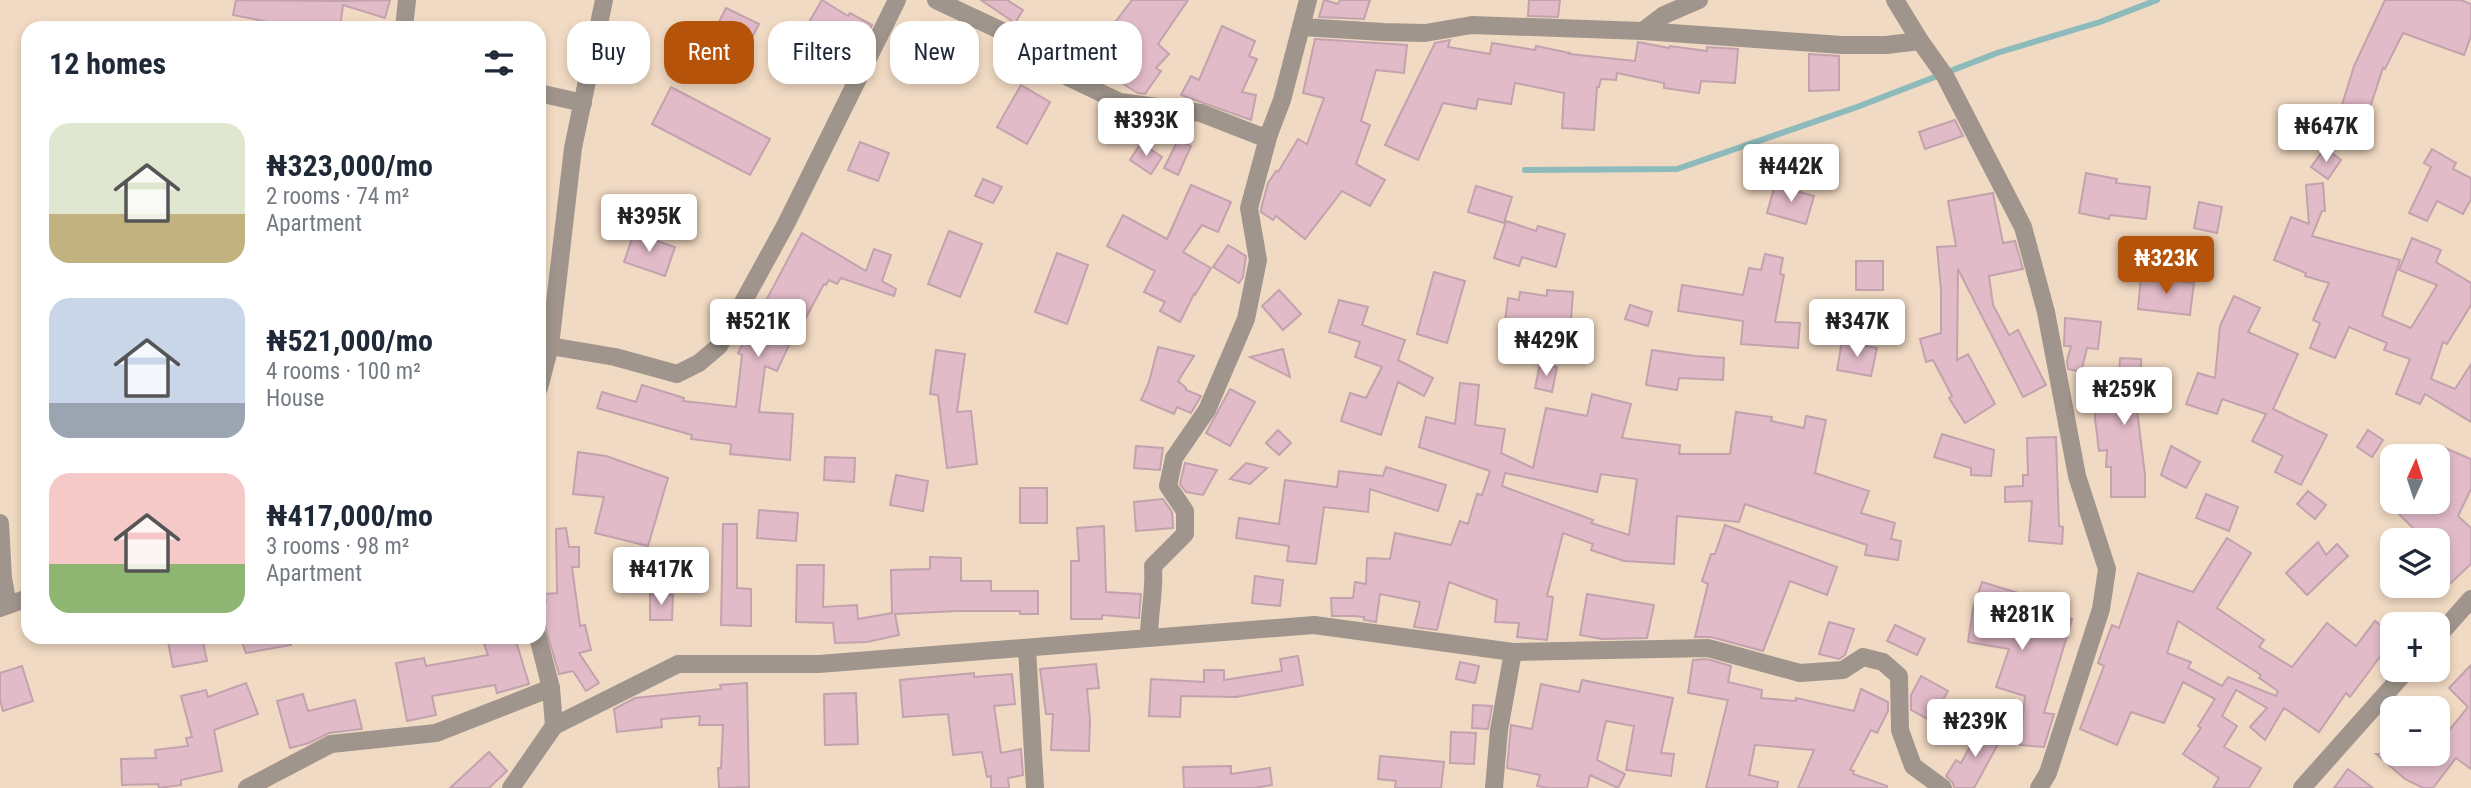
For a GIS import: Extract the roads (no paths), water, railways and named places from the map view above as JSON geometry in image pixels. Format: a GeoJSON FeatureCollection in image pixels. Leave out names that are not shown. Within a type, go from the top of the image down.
{"type":"FeatureCollection","features":[{"type":"Feature","properties":{"kind":"street"},"geometry":{"type":"LineString","coordinates":[[405,21],[407,0]]}},
{"type":"Feature","properties":{"kind":"street"},"geometry":{"type":"LineString","coordinates":[[546,361],[573,148],[604,0]]}},
{"type":"Feature","properties":{"kind":"street"},"geometry":{"type":"LineString","coordinates":[[550,346],[615,357],[677,374],[699,363],[719,346],[786,224],[897,0]]}},
{"type":"Feature","properties":{"kind":"street"},"geometry":{"type":"LineString","coordinates":[[936,0],[1003,32],[1053,70],[1120,102],[1201,113],[1260,136],[1269,134]]}},
{"type":"Feature","properties":{"kind":"street"},"geometry":{"type":"LineString","coordinates":[[1149,637],[1154,587],[1153,566],[1185,534],[1185,511],[1168,486],[1174,458],[1207,410],[1247,319],[1258,260],[1249,208],[1269,134],[1282,100],[1308,0]]}},
{"type":"Feature","properties":{"kind":"street"},"geometry":{"type":"LineString","coordinates":[[1643,31],[1664,16],[1699,0]]}},
{"type":"Feature","properties":{"kind":"street"},"geometry":{"type":"LineString","coordinates":[[1895,0],[1945,76],[2023,227],[2046,312],[2077,476],[2107,569],[2101,609],[2048,773],[2039,788]]}},
{"type":"Feature","properties":{"kind":"street"},"geometry":{"type":"LineString","coordinates":[[1302,27],[1425,33],[1472,25],[1643,31],[1842,45],[1886,45],[1920,41]]}},
{"type":"Feature","properties":{"kind":"street"},"geometry":{"type":"LineString","coordinates":[[546,95],[583,103]]}},
{"type":"Feature","properties":{"kind":"street"},"geometry":{"type":"LineString","coordinates":[[0,523],[4,606],[21,600]]}},
{"type":"Feature","properties":{"kind":"street"},"geometry":{"type":"LineString","coordinates":[[2450,623],[2471,599]]}},
{"type":"Feature","properties":{"kind":"street"},"geometry":{"type":"LineString","coordinates":[[511,788],[554,726],[678,664],[819,664],[1314,625],[1513,652],[1709,648],[1800,673],[1843,670],[1863,657],[1884,662],[1899,676],[1900,730],[1913,766],[1943,788]]}},
{"type":"Feature","properties":{"kind":"street"},"geometry":{"type":"LineString","coordinates":[[540,644],[551,688],[554,726]]}},
{"type":"Feature","properties":{"kind":"street"},"geometry":{"type":"LineString","coordinates":[[1027,649],[1035,788]]}},
{"type":"Feature","properties":{"kind":"street"},"geometry":{"type":"LineString","coordinates":[[1494,788],[1499,730],[1513,652]]}},
{"type":"Feature","properties":{"kind":"street"},"geometry":{"type":"LineString","coordinates":[[2302,788],[2396,682]]}},
{"type":"Feature","properties":{"kind":"street"},"geometry":{"type":"LineString","coordinates":[[247,788],[331,744],[436,733],[551,688]]}},
{"type":"Feature","properties":{"kind":"waterway"},"geometry":{"type":"LineString","coordinates":[[1525,170],[1677,169],[1857,107],[1997,53],[2100,22],[2157,0]]}}]}
